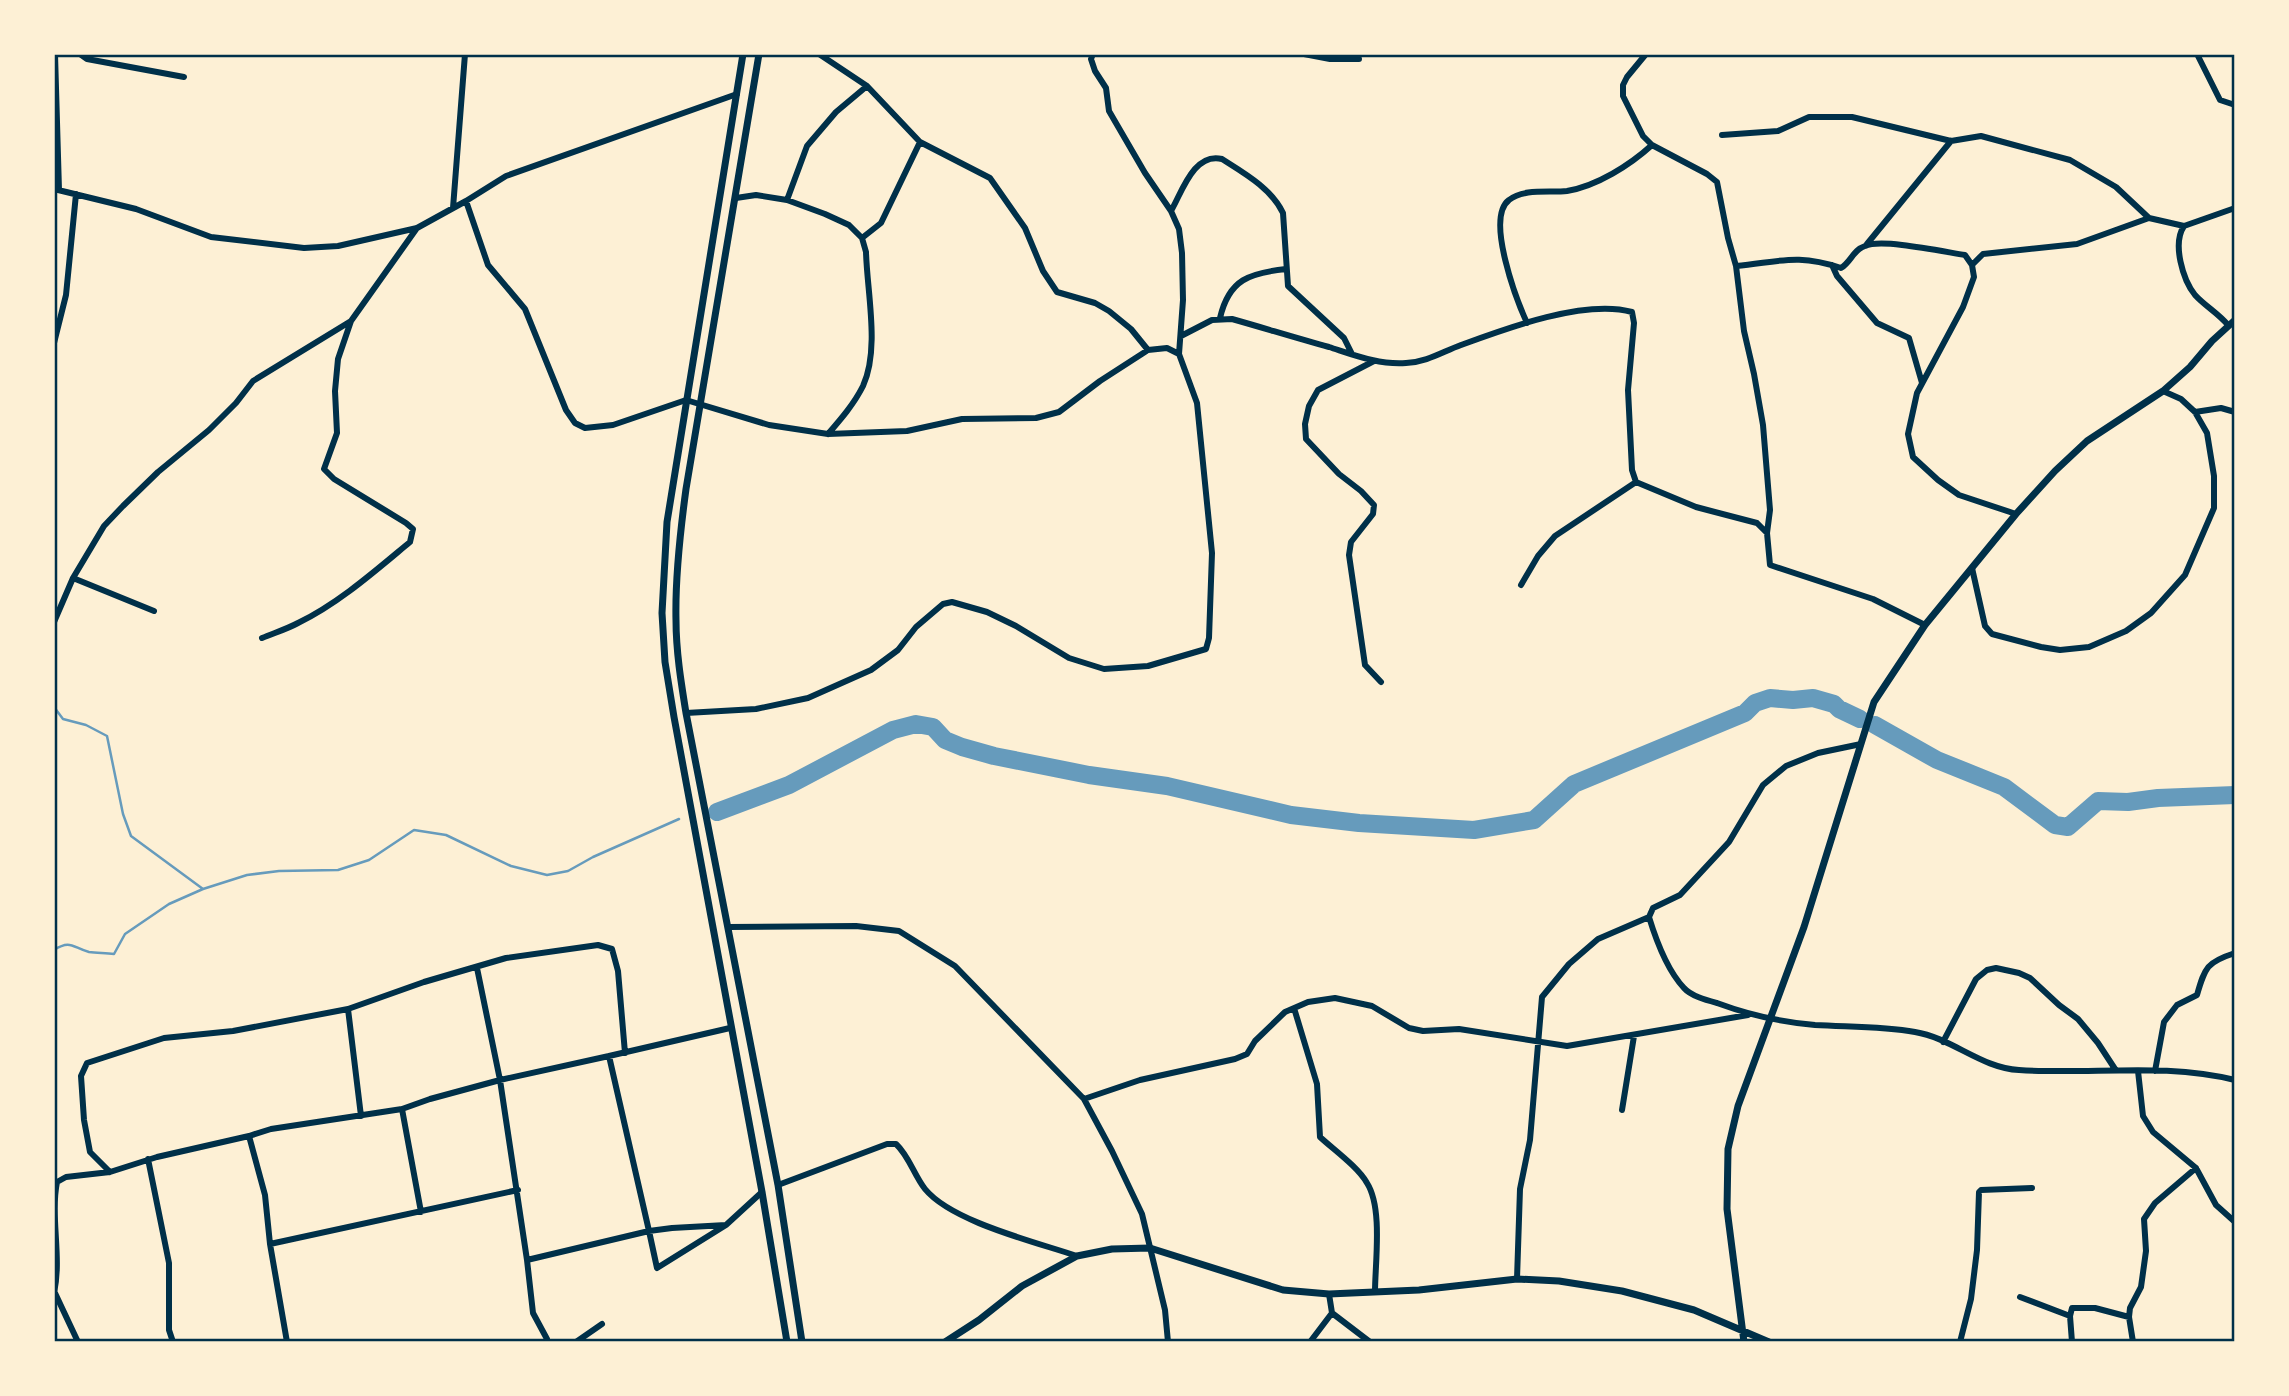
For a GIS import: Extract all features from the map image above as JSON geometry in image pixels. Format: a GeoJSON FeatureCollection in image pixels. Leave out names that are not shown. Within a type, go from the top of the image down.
{"type":"FeatureCollection","features":[{"type":"Feature","properties":{"kind":"street"},"geometry":{"type":"LineString","coordinates":[[55,54],[57,190],[136,209],[211,237],[303,248],[338,247],[417,228],[506,176],[737,94]]}},
{"type":"Feature","properties":{"kind":"street"},"geometry":{"type":"LineString","coordinates":[[80,54],[87,59],[184,77]]}},
{"type":"Feature","properties":{"kind":"street"},"geometry":{"type":"LineString","coordinates":[[453,208],[465,54]]}},
{"type":"Feature","properties":{"kind":"street"},"geometry":{"type":"LineString","coordinates":[[743,54],[667,522],[662,613],[665,662],[787,1342]]}},
{"type":"Feature","properties":{"kind":"street"},"geometry":{"type":"LineString","coordinates":[[759,54],[678,549],[676,622],[686,713],[778,1185],[802,1342]]}},
{"type":"Feature","properties":{"kind":"street"},"geometry":{"type":"LineString","coordinates":[[819,54],[867,86],[920,142],[990,178],[1025,228],[1043,271],[1057,292],[1095,303],[1109,311],[1131,329],[1148,350]]}},
{"type":"Feature","properties":{"kind":"street"},"geometry":{"type":"LineString","coordinates":[[686,713],[756,709],[807,698],[871,670],[898,650],[916,627],[943,604],[952,602],[986,612],[1016,626],[1069,658],[1104,669],[1148,666],[1206,649],[1209,638],[1211,542],[1196,403],[1178,354],[1181,336],[1182,253],[1179,229],[1171,211],[1109,111],[1106,88],[1095,71],[1091,59],[1093,54]]}},
{"type":"Feature","properties":{"kind":"street"},"geometry":{"type":"LineString","coordinates":[[1304,54],[1331,59],[1359,59]]}},
{"type":"Feature","properties":{"kind":"street"},"geometry":{"type":"LineString","coordinates":[[1646,54],[1623,85],[1623,96],[1643,136],[1652,145],[1717,182],[1736,266],[1744,331],[1763,425],[1770,510],[1767,533],[1770,565],[1873,599],[1925,625]]}},
{"type":"Feature","properties":{"kind":"street"},"geometry":{"type":"LineString","coordinates":[[2197,54],[2220,100],[2235,105]]}},
{"type":"Feature","properties":{"kind":"street"},"geometry":{"type":"LineString","coordinates":[[787,200],[807,146],[836,112],[867,86]]}},
{"type":"Feature","properties":{"kind":"street"},"geometry":{"type":"LineString","coordinates":[[1721,135],[1778,131],[1809,117],[1852,117],[1951,141],[1981,136],[2070,160],[2116,187],[2149,218],[2184,226],[2235,208]]}},
{"type":"Feature","properties":{"kind":"street"},"geometry":{"type":"LineString","coordinates":[[1736,266],[1797,258],[1840,268],[1847,264],[1856,250],[1867,244],[1951,141]]}},
{"type":"Feature","properties":{"kind":"street"},"geometry":{"type":"LineString","coordinates":[[862,238],[881,223],[920,142]]}},
{"type":"Feature","properties":{"kind":"street"},"geometry":{"type":"LineString","coordinates":[[1527,323],[1506,270],[1501,237],[1505,206],[1509,200],[1520,195],[1576,189],[1638,158],[1652,145]]}},
{"type":"Feature","properties":{"kind":"street"},"geometry":{"type":"LineString","coordinates":[[1171,211],[1195,168],[1205,159],[1222,159],[1263,187],[1279,205],[1284,220],[1288,286],[1344,338],[1352,354]]}},
{"type":"Feature","properties":{"kind":"street"},"geometry":{"type":"LineString","coordinates":[[54,343],[66,295],[76,194]]}},
{"type":"Feature","properties":{"kind":"street"},"geometry":{"type":"LineString","coordinates":[[736,198],[756,195],[787,200],[849,225],[862,238],[866,252],[872,358],[863,385],[849,409],[828,434]]}},
{"type":"Feature","properties":{"kind":"street"},"geometry":{"type":"LineString","coordinates":[[466,201],[488,265],[525,309],[566,410],[575,423],[585,428],[613,425],[686,400],[769,425],[828,434],[907,431],[962,419],[1036,418],[1059,412],[1148,350],[1167,348],[1178,354]]}},
{"type":"Feature","properties":{"kind":"street"},"geometry":{"type":"LineString","coordinates":[[1972,265],[1983,254],[2077,244],[2149,218]]}},
{"type":"Feature","properties":{"kind":"street"},"geometry":{"type":"LineString","coordinates":[[1744,1337],[1727,1209],[1728,1149],[1738,1106],[1804,927],[1874,702],[1925,625],[2016,514],[2087,441],[2163,391],[2232,323],[2194,293],[2184,271],[2179,238],[2184,226]]}},
{"type":"Feature","properties":{"kind":"street"},"geometry":{"type":"LineString","coordinates":[[262,638],[298,624],[327,606],[410,542],[413,535],[413,529],[406,523],[334,479],[324,469],[337,432],[335,391],[338,359],[351,321],[417,228]]}},
{"type":"Feature","properties":{"kind":"street"},"geometry":{"type":"LineString","coordinates":[[1867,244],[1895,245],[1965,255],[1972,265],[1974,277],[1963,307],[1917,393],[1908,434],[1913,457],[1959,495],[2016,514]]}},
{"type":"Feature","properties":{"kind":"street"},"geometry":{"type":"LineString","coordinates":[[1832,265],[1837,276],[1877,323],[1909,338],[1922,383]]}},
{"type":"Feature","properties":{"kind":"street"},"geometry":{"type":"LineString","coordinates":[[1220,318],[1230,294],[1242,280],[1260,272],[1286,269]]}},
{"type":"Feature","properties":{"kind":"street"},"geometry":{"type":"LineString","coordinates":[[1181,336],[1220,318],[1259,326],[1374,361],[1405,363],[1425,361],[1460,345],[1527,323],[1589,309],[1621,309],[1632,312],[1634,323],[1628,390],[1632,471],[1636,482],[1696,507],[1757,523],[1767,533]]}},
{"type":"Feature","properties":{"kind":"street"},"geometry":{"type":"LineString","coordinates":[[54,622],[73,578],[104,526],[122,506],[209,429],[236,403],[253,381],[351,321]]}},
{"type":"Feature","properties":{"kind":"street"},"geometry":{"type":"LineString","coordinates":[[1374,361],[1318,390],[1309,406],[1305,424],[1306,439],[1339,474],[1374,505],[1373,514],[1351,542],[1349,555],[1365,665],[1381,682]]}},
{"type":"Feature","properties":{"kind":"street"},"geometry":{"type":"LineString","coordinates":[[1972,568],[1985,626],[1992,634],[2060,650],[2089,647],[2126,631],[2151,613],[2185,575],[2214,508],[2214,476],[2207,433],[2195,412],[2181,399],[2163,391]]}},
{"type":"Feature","properties":{"kind":"street"},"geometry":{"type":"LineString","coordinates":[[2195,412],[2221,408],[2235,412]]}},
{"type":"Feature","properties":{"kind":"street"},"geometry":{"type":"LineString","coordinates":[[1521,585],[1538,556],[1555,536],[1636,482]]}},
{"type":"Feature","properties":{"kind":"street"},"geometry":{"type":"LineString","coordinates":[[73,578],[154,611]]}},
{"type":"Feature","properties":{"kind":"street"},"geometry":{"type":"LineString","coordinates":[[1861,744],[1818,753],[1786,766],[1763,785],[1730,842],[1680,895],[1653,908],[1649,917],[1654,933],[1685,989],[1699,997],[1769,1019],[1813,1025],[1917,1032],[1982,1061],[2017,1070],[2115,1069],[2211,1074],[2235,1080]]}},
{"type":"Feature","properties":{"kind":"street"},"geometry":{"type":"LineString","coordinates":[[1517,1279],[1520,1189],[1530,1140],[1542,997],[1569,964],[1598,939],[1649,917]]}},
{"type":"Feature","properties":{"kind":"street"},"geometry":{"type":"LineString","coordinates":[[728,927],[856,926],[899,931],[955,967],[1084,1099],[1142,1214],[1165,1310],[1168,1342]]}},
{"type":"Feature","properties":{"kind":"street"},"geometry":{"type":"LineString","coordinates":[[110,1172],[90,1152],[80,1076],[87,1063],[164,1038],[233,1031],[348,1009],[424,982],[506,958],[583,946],[607,946],[615,952],[625,1053]]}},
{"type":"Feature","properties":{"kind":"street"},"geometry":{"type":"LineString","coordinates":[[2155,1071],[2164,1022],[2177,1005],[2197,995],[2205,968],[2218,959],[2235,953]]}},
{"type":"Feature","properties":{"kind":"street"},"geometry":{"type":"LineString","coordinates":[[477,968],[500,1080],[518,1190],[533,1313],[547,1340],[538,1342]]}},
{"type":"Feature","properties":{"kind":"street"},"geometry":{"type":"LineString","coordinates":[[1943,1042],[1976,979],[1987,970],[1996,968],[2019,972],[2030,978],[2078,1019],[2115,1069]]}},
{"type":"Feature","properties":{"kind":"street"},"geometry":{"type":"LineString","coordinates":[[1084,1099],[1140,1080],[1235,1059],[1247,1054],[1255,1041],[1285,1012],[1308,1002],[1335,998],[1372,1006],[1409,1028],[1423,1031],[1459,1030],[1567,1046],[1750,1015]]}},
{"type":"Feature","properties":{"kind":"street"},"geometry":{"type":"LineString","coordinates":[[1294,1008],[1317,1084],[1320,1137],[1367,1181],[1372,1194],[1376,1218],[1375,1292]]}},
{"type":"Feature","properties":{"kind":"street"},"geometry":{"type":"LineString","coordinates":[[348,1009],[360,1116]]}},
{"type":"Feature","properties":{"kind":"street"},"geometry":{"type":"LineString","coordinates":[[78,1342],[55,1293],[54,1205],[57,1182],[66,1177],[110,1172],[271,1129],[402,1109],[500,1080],[730,1028]]}},
{"type":"Feature","properties":{"kind":"street"},"geometry":{"type":"LineString","coordinates":[[1622,1110],[1634,1035]]}},
{"type":"Feature","properties":{"kind":"street"},"geometry":{"type":"LineString","coordinates":[[608,1056],[657,1268],[726,1225],[762,1192]]}},
{"type":"Feature","properties":{"kind":"street"},"geometry":{"type":"LineString","coordinates":[[2138,1071],[2144,1116],[2153,1132],[2196,1168],[2216,1205],[2235,1222]]}},
{"type":"Feature","properties":{"kind":"street"},"geometry":{"type":"LineString","coordinates":[[402,1109],[421,1212]]}},
{"type":"Feature","properties":{"kind":"street"},"geometry":{"type":"LineString","coordinates":[[249,1136],[265,1195],[270,1244],[287,1342]]}},
{"type":"Feature","properties":{"kind":"street"},"geometry":{"type":"LineString","coordinates":[[778,1185],[887,1144],[896,1144],[926,1190],[949,1208],[989,1226],[1077,1256]]}},
{"type":"Feature","properties":{"kind":"street"},"geometry":{"type":"LineString","coordinates":[[148,1160],[169,1263],[169,1330],[173,1342]]}},
{"type":"Feature","properties":{"kind":"street"},"geometry":{"type":"LineString","coordinates":[[2133,1342],[2129,1317],[2130,1308],[2141,1287],[2146,1251],[2144,1219],[2155,1203],[2196,1168]]}},
{"type":"Feature","properties":{"kind":"street"},"geometry":{"type":"LineString","coordinates":[[1960,1342],[1977,1250],[1979,1192],[2032,1188]]}},
{"type":"Feature","properties":{"kind":"street"},"geometry":{"type":"LineString","coordinates":[[270,1244],[518,1190]]}},
{"type":"Feature","properties":{"kind":"street"},"geometry":{"type":"LineString","coordinates":[[527,1259],[649,1231],[726,1225]]}},
{"type":"Feature","properties":{"kind":"street"},"geometry":{"type":"LineString","coordinates":[[945,1342],[979,1320],[1022,1286],[1077,1256],[1112,1249],[1150,1248],[1283,1290],[1329,1294],[1419,1290],[1517,1279],[1559,1281],[1622,1291],[1695,1311],[1744,1337],[1769,1342]]}},
{"type":"Feature","properties":{"kind":"street"},"geometry":{"type":"LineString","coordinates":[[1329,1294],[1332,1313],[1370,1342]]}},
{"type":"Feature","properties":{"kind":"street"},"geometry":{"type":"LineString","coordinates":[[2020,1297],[2070,1316]]}},
{"type":"Feature","properties":{"kind":"street"},"geometry":{"type":"LineString","coordinates":[[2072,1342],[2070,1316],[2073,1308],[2095,1308],[2129,1317]]}},
{"type":"Feature","properties":{"kind":"street"},"geometry":{"type":"LineString","coordinates":[[1310,1342],[1332,1313]]}},
{"type":"Feature","properties":{"kind":"street"},"geometry":{"type":"LineString","coordinates":[[576,1342],[603,1324]]}},
{"type":"Feature","properties":{"kind":"waterway"},"geometry":{"type":"LineString","coordinates":[[717,812],[789,785],[893,730],[916,724],[933,727],[945,740],[962,747],[994,756],[1089,775],[1167,786],[1291,815],[1359,823],[1474,830],[1534,820],[1574,784],[1745,713],[1755,703],[1770,698],[1813,698],[1834,704],[1860,719]]}},
{"type":"Feature","properties":{"kind":"waterway"},"geometry":{"type":"LineString","coordinates":[[54,707],[63,719],[86,725],[107,736],[123,814],[131,836],[203,889]]}},
{"type":"Feature","properties":{"kind":"waterway"},"geometry":{"type":"LineString","coordinates":[[1875,725],[1937,760],[2004,787],[2055,825],[2068,827],[2098,801],[2128,802],[2235,795]]}},
{"type":"Feature","properties":{"kind":"waterway"},"geometry":{"type":"LineString","coordinates":[[54,950],[64,945],[72,945],[89,952],[114,954],[125,934],[169,904],[203,889],[247,875],[279,871],[338,870],[369,860],[414,830],[446,835],[511,866],[547,875],[568,871],[679,819]]}}]}
